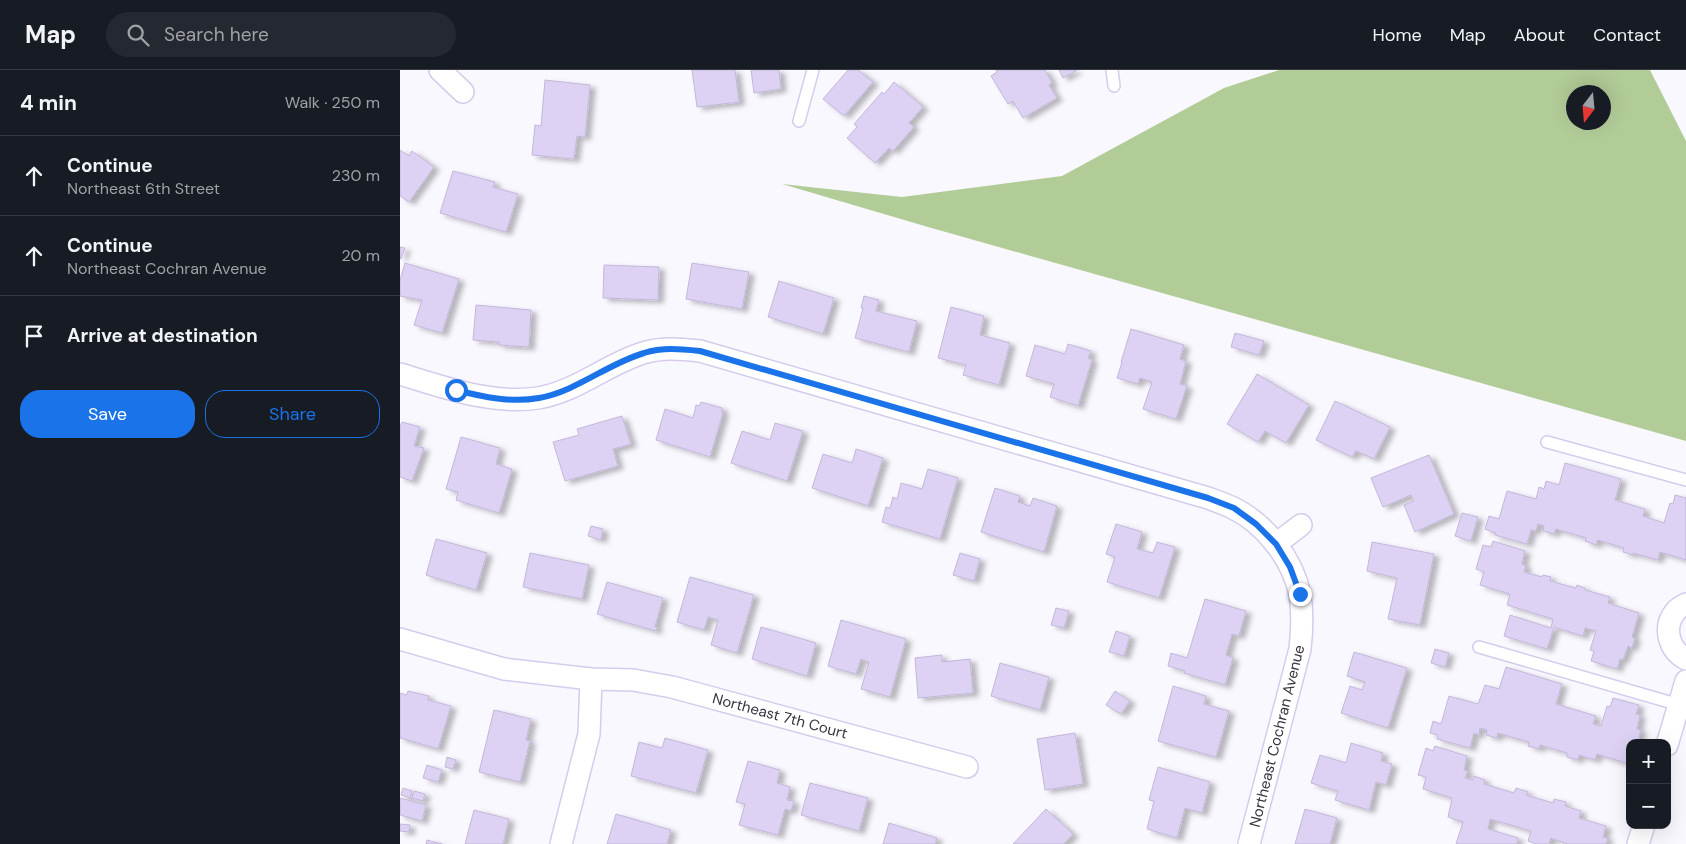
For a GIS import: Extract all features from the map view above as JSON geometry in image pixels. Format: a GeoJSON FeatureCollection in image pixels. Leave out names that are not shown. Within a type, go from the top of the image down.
{"type":"FeatureCollection","features":[{"type":"Feature","properties":{"kind":"street"},"geometry":{"type":"LineString","coordinates":[[440,70],[463,92]]}},
{"type":"Feature","properties":{"kind":"street","name":"Northeast Cochran Avenue"},"geometry":{"type":"LineString","coordinates":[[400,374],[484,397],[512,400],[539,398],[566,390],[618,363],[644,353],[672,348],[700,351],[1208,498],[1234,508],[1256,524],[1276,544],[1290,567],[1300,594],[1303,621],[1300,649],[1249,844]]}},
{"type":"Feature","properties":{"kind":"street"},"geometry":{"type":"LineString","coordinates":[[1276,544],[1301,525]]}},
{"type":"Feature","properties":{"kind":"street"},"geometry":{"type":"LineString","coordinates":[[1686,604],[1676,610],[1668,625],[1669,642],[1678,655],[1686,660]]}},
{"type":"Feature","properties":{"kind":"street","name":"Northeast 7th Court"},"geometry":{"type":"LineString","coordinates":[[400,639],[504,669],[591,678],[633,680],[672,687],[967,768]]}},
{"type":"Feature","properties":{"kind":"street"},"geometry":{"type":"LineString","coordinates":[[561,844],[589,734],[591,678]]}},
{"type":"Feature","properties":{"kind":"street"},"geometry":{"type":"LineString","coordinates":[[1669,739],[1682,706],[1686,681]]}},
{"type":"Feature","properties":{"kind":"street"},"geometry":{"type":"LineString","coordinates":[[1638,844],[1643,829]]}},
{"type":"Feature","properties":{"kind":"lane"},"geometry":{"type":"LineString","coordinates":[[799,121],[813,70]]}},
{"type":"Feature","properties":{"kind":"lane"},"geometry":{"type":"LineString","coordinates":[[1112,70],[1114,86]]}},
{"type":"Feature","properties":{"kind":"lane"},"geometry":{"type":"LineString","coordinates":[[1547,442],[1686,480]]}},
{"type":"Feature","properties":{"kind":"lane"},"geometry":{"type":"LineString","coordinates":[[1479,647],[1682,706]]}},
{"type":"Feature","properties":{"kind":"green space"},"geometry":{"type":"Polygon","coordinates":[[[1279,70],[1650,70],[1686,141],[1686,441],[782,184],[902,197],[1062,176],[1224,88],[1279,70]]]}},
{"type":"Feature","properties":{"kind":"building"},"geometry":{"type":"Polygon","coordinates":[[[692,70],[735,70],[739,102],[697,107],[692,70]]]}},
{"type":"Feature","properties":{"kind":"building"},"geometry":{"type":"Polygon","coordinates":[[[751,70],[779,70],[781,89],[754,93],[751,70]]]}},
{"type":"Feature","properties":{"kind":"building"},"geometry":{"type":"Polygon","coordinates":[[[848,70],[858,70],[873,82],[844,116],[823,99],[848,70]]]}},
{"type":"Feature","properties":{"kind":"building"},"geometry":{"type":"Polygon","coordinates":[[[996,70],[1045,70],[1052,83],[1049,85],[1057,98],[1023,118],[1013,101],[1008,104],[991,76],[997,72],[996,70]]]}},
{"type":"Feature","properties":{"kind":"building"},"geometry":{"type":"Polygon","coordinates":[[[1059,70],[1077,70],[1063,78],[1059,70]]]}},
{"type":"Feature","properties":{"kind":"building"},"geometry":{"type":"Polygon","coordinates":[[[545,80],[590,85],[585,137],[577,136],[574,159],[532,155],[535,125],[541,126],[545,80]]]}},
{"type":"Feature","properties":{"kind":"building"},"geometry":{"type":"Polygon","coordinates":[[[894,82],[923,107],[909,123],[914,127],[893,151],[889,148],[875,163],[847,138],[857,127],[854,124],[882,92],[884,94],[894,82]]]}},
{"type":"Feature","properties":{"kind":"building"},"geometry":{"type":"Polygon","coordinates":[[[400,150],[409,156],[412,151],[434,167],[409,202],[400,196],[400,150]]]}},
{"type":"Feature","properties":{"kind":"building"},"geometry":{"type":"Polygon","coordinates":[[[453,171],[495,182],[493,187],[518,194],[506,232],[440,213],[453,171]]]}},
{"type":"Feature","properties":{"kind":"building"},"geometry":{"type":"Polygon","coordinates":[[[400,247],[405,248],[401,259],[400,258],[400,247]]]}},
{"type":"Feature","properties":{"kind":"building"},"geometry":{"type":"Polygon","coordinates":[[[405,263],[459,279],[442,333],[414,325],[422,300],[400,296],[400,280],[405,263]]]}},
{"type":"Feature","properties":{"kind":"building"},"geometry":{"type":"Polygon","coordinates":[[[692,263],[749,272],[742,309],[686,299],[692,263]]]}},
{"type":"Feature","properties":{"kind":"building"},"geometry":{"type":"Polygon","coordinates":[[[604,265],[659,267],[658,300],[603,298],[604,265]]]}},
{"type":"Feature","properties":{"kind":"building"},"geometry":{"type":"Polygon","coordinates":[[[779,281],[834,298],[823,334],[768,317],[779,281]]]}},
{"type":"Feature","properties":{"kind":"building"},"geometry":{"type":"Polygon","coordinates":[[[864,296],[879,300],[876,311],[917,321],[909,352],[855,338],[863,308],[861,308],[864,296]]]}},
{"type":"Feature","properties":{"kind":"building"},"geometry":{"type":"Polygon","coordinates":[[[476,305],[531,310],[529,347],[499,345],[499,342],[473,340],[476,305]]]}},
{"type":"Feature","properties":{"kind":"building"},"geometry":{"type":"Polygon","coordinates":[[[951,307],[984,316],[980,335],[1010,343],[999,385],[963,375],[966,365],[938,358],[951,307]]]}},
{"type":"Feature","properties":{"kind":"building"},"geometry":{"type":"Polygon","coordinates":[[[1131,329],[1184,345],[1180,359],[1186,361],[1180,384],[1187,386],[1176,419],[1143,409],[1152,382],[1140,378],[1138,384],[1117,378],[1131,329]]]}},
{"type":"Feature","properties":{"kind":"building"},"geometry":{"type":"Polygon","coordinates":[[[1235,333],[1264,341],[1259,355],[1231,347],[1235,333]]]}},
{"type":"Feature","properties":{"kind":"building"},"geometry":{"type":"Polygon","coordinates":[[[1068,344],[1091,351],[1088,358],[1092,360],[1078,406],[1050,397],[1054,384],[1026,376],[1035,345],[1065,354],[1068,344]]]}},
{"type":"Feature","properties":{"kind":"building"},"geometry":{"type":"Polygon","coordinates":[[[1257,374],[1309,405],[1286,443],[1265,431],[1258,442],[1227,424],[1257,374]]]}},
{"type":"Feature","properties":{"kind":"building"},"geometry":{"type":"Polygon","coordinates":[[[1335,401],[1390,427],[1374,459],[1356,451],[1352,457],[1316,440],[1335,401]]]}},
{"type":"Feature","properties":{"kind":"building"},"geometry":{"type":"Polygon","coordinates":[[[701,402],[722,408],[723,413],[710,457],[656,440],[665,409],[693,418],[696,405],[699,406],[701,402]]]}},
{"type":"Feature","properties":{"kind":"building"},"geometry":{"type":"Polygon","coordinates":[[[622,416],[631,444],[613,449],[618,466],[565,481],[553,442],[579,435],[577,429],[622,416]]]}},
{"type":"Feature","properties":{"kind":"building"},"geometry":{"type":"Polygon","coordinates":[[[402,422],[420,427],[414,446],[424,448],[412,481],[400,477],[400,426],[402,422]]]}},
{"type":"Feature","properties":{"kind":"building"},"geometry":{"type":"Polygon","coordinates":[[[775,423],[803,431],[787,481],[731,463],[742,431],[770,440],[775,423]]]}},
{"type":"Feature","properties":{"kind":"building"},"geometry":{"type":"Polygon","coordinates":[[[461,437],[500,448],[496,464],[512,469],[499,513],[456,500],[458,492],[446,489],[461,437]]]}},
{"type":"Feature","properties":{"kind":"building"},"geometry":{"type":"Polygon","coordinates":[[[856,449],[883,458],[868,506],[812,488],[823,454],[852,463],[856,449]]]}},
{"type":"Feature","properties":{"kind":"building"},"geometry":{"type":"Polygon","coordinates":[[[1429,455],[1454,514],[1415,532],[1404,505],[1414,501],[1411,495],[1383,507],[1371,478],[1429,455]]]}},
{"type":"Feature","properties":{"kind":"building"},"geometry":{"type":"Polygon","coordinates":[[[1565,463],[1621,479],[1615,500],[1645,509],[1643,516],[1664,523],[1670,503],[1673,504],[1675,495],[1686,498],[1686,560],[1660,552],[1658,560],[1633,553],[1633,555],[1623,552],[1624,548],[1598,540],[1596,545],[1585,541],[1586,538],[1556,529],[1554,534],[1543,531],[1544,526],[1538,524],[1536,531],[1531,530],[1527,544],[1495,535],[1496,533],[1485,529],[1489,516],[1499,519],[1507,491],[1536,499],[1539,487],[1544,489],[1546,481],[1559,485],[1565,463]]]}},
{"type":"Feature","properties":{"kind":"building"},"geometry":{"type":"Polygon","coordinates":[[[928,469],[958,478],[940,539],[882,522],[886,507],[890,508],[893,497],[897,499],[901,483],[922,489],[928,469]]]}},
{"type":"Feature","properties":{"kind":"building"},"geometry":{"type":"Polygon","coordinates":[[[995,488],[1020,496],[1018,502],[1030,506],[1033,498],[1057,506],[1044,552],[981,532],[995,488]]]}},
{"type":"Feature","properties":{"kind":"building"},"geometry":{"type":"Polygon","coordinates":[[[1462,513],[1478,517],[1471,541],[1455,536],[1462,513]]]}},
{"type":"Feature","properties":{"kind":"building"},"geometry":{"type":"Polygon","coordinates":[[[1116,524],[1142,532],[1137,549],[1153,553],[1157,542],[1175,547],[1159,598],[1107,582],[1115,557],[1106,554],[1116,524]]]}},
{"type":"Feature","properties":{"kind":"building"},"geometry":{"type":"Polygon","coordinates":[[[591,526],[603,529],[601,540],[588,536],[591,526]]]}},
{"type":"Feature","properties":{"kind":"building"},"geometry":{"type":"Polygon","coordinates":[[[436,539],[487,553],[476,590],[426,575],[436,539]]]}},
{"type":"Feature","properties":{"kind":"building"},"geometry":{"type":"Polygon","coordinates":[[[1493,541],[1525,551],[1522,564],[1526,566],[1524,572],[1542,577],[1543,575],[1551,577],[1550,581],[1576,588],[1577,585],[1585,588],[1585,590],[1610,597],[1608,603],[1639,613],[1632,637],[1635,638],[1632,648],[1628,646],[1623,660],[1620,659],[1617,669],[1591,661],[1594,651],[1590,650],[1596,631],[1585,628],[1583,636],[1554,627],[1547,649],[1504,636],[1510,615],[1551,628],[1553,619],[1507,605],[1510,594],[1480,585],[1484,572],[1476,569],[1483,545],[1491,547],[1493,541]]]}},
{"type":"Feature","properties":{"kind":"building"},"geometry":{"type":"Polygon","coordinates":[[[1372,542],[1434,554],[1420,625],[1388,619],[1397,578],[1367,571],[1372,542]]]}},
{"type":"Feature","properties":{"kind":"building"},"geometry":{"type":"Polygon","coordinates":[[[530,553],[589,565],[582,599],[523,587],[530,553]]]}},
{"type":"Feature","properties":{"kind":"building"},"geometry":{"type":"Polygon","coordinates":[[[960,553],[980,559],[974,581],[953,575],[960,553]]]}},
{"type":"Feature","properties":{"kind":"building"},"geometry":{"type":"Polygon","coordinates":[[[690,577],[754,595],[737,653],[711,645],[718,620],[708,617],[704,630],[677,622],[690,577]]]}},
{"type":"Feature","properties":{"kind":"building"},"geometry":{"type":"Polygon","coordinates":[[[607,582],[663,598],[655,627],[657,627],[656,631],[597,614],[607,582]]]}},
{"type":"Feature","properties":{"kind":"building"},"geometry":{"type":"Polygon","coordinates":[[[1205,599],[1246,611],[1239,636],[1232,634],[1226,655],[1233,658],[1225,685],[1184,673],[1185,671],[1168,666],[1171,653],[1187,658],[1205,599]]]}},
{"type":"Feature","properties":{"kind":"building"},"geometry":{"type":"Polygon","coordinates":[[[1056,608],[1069,611],[1064,628],[1051,625],[1056,608]]]}},
{"type":"Feature","properties":{"kind":"building"},"geometry":{"type":"Polygon","coordinates":[[[841,620],[906,639],[890,697],[861,689],[869,662],[861,659],[856,674],[828,666],[841,620]]]}},
{"type":"Feature","properties":{"kind":"building"},"geometry":{"type":"Polygon","coordinates":[[[761,627],[816,643],[807,676],[752,659],[761,627]]]}},
{"type":"Feature","properties":{"kind":"building"},"geometry":{"type":"Polygon","coordinates":[[[1116,631],[1130,636],[1124,656],[1109,652],[1116,631]]]}},
{"type":"Feature","properties":{"kind":"building"},"geometry":{"type":"Polygon","coordinates":[[[1435,649],[1449,653],[1445,667],[1431,663],[1435,649]]]}},
{"type":"Feature","properties":{"kind":"building"},"geometry":{"type":"Polygon","coordinates":[[[1354,652],[1407,668],[1388,728],[1341,713],[1350,686],[1362,690],[1365,682],[1347,676],[1354,652]]]}},
{"type":"Feature","properties":{"kind":"building"},"geometry":{"type":"Polygon","coordinates":[[[942,655],[942,662],[970,659],[973,693],[918,698],[915,658],[942,655]]]}},
{"type":"Feature","properties":{"kind":"building"},"geometry":{"type":"Polygon","coordinates":[[[1000,663],[1049,677],[1040,710],[991,696],[1000,663]]]}},
{"type":"Feature","properties":{"kind":"building"},"geometry":{"type":"Polygon","coordinates":[[[1506,667],[1562,684],[1556,704],[1596,716],[1593,724],[1601,726],[1607,706],[1610,707],[1613,698],[1639,705],[1636,714],[1640,715],[1637,729],[1641,730],[1639,739],[1626,739],[1626,763],[1597,754],[1595,760],[1579,755],[1578,760],[1567,757],[1567,753],[1540,745],[1539,749],[1528,746],[1529,742],[1498,733],[1497,738],[1486,735],[1487,730],[1480,728],[1479,735],[1474,733],[1470,748],[1437,739],[1438,735],[1430,733],[1433,721],[1441,724],[1449,696],[1478,704],[1485,685],[1499,689],[1506,667]]]}},
{"type":"Feature","properties":{"kind":"building"},"geometry":{"type":"Polygon","coordinates":[[[1173,686],[1206,696],[1204,704],[1229,711],[1216,757],[1158,741],[1173,686]]]}},
{"type":"Feature","properties":{"kind":"building"},"geometry":{"type":"Polygon","coordinates":[[[408,691],[429,696],[428,700],[451,706],[438,749],[400,738],[400,693],[407,695],[408,691]]]}},
{"type":"Feature","properties":{"kind":"building"},"geometry":{"type":"Polygon","coordinates":[[[1115,691],[1130,701],[1121,714],[1106,705],[1115,691]]]}},
{"type":"Feature","properties":{"kind":"building"},"geometry":{"type":"Polygon","coordinates":[[[494,710],[531,719],[526,740],[530,741],[520,782],[479,772],[494,710]]]}},
{"type":"Feature","properties":{"kind":"building"},"geometry":{"type":"Polygon","coordinates":[[[1075,733],[1083,784],[1045,790],[1037,739],[1075,733]]]}},
{"type":"Feature","properties":{"kind":"building"},"geometry":{"type":"Polygon","coordinates":[[[665,738],[708,750],[696,793],[631,776],[639,742],[662,748],[665,738]]]}},
{"type":"Feature","properties":{"kind":"building"},"geometry":{"type":"Polygon","coordinates":[[[1351,743],[1383,753],[1381,761],[1392,764],[1386,785],[1376,782],[1369,810],[1335,800],[1338,791],[1311,783],[1320,755],[1346,763],[1351,743]]]}},
{"type":"Feature","properties":{"kind":"building"},"geometry":{"type":"Polygon","coordinates":[[[1435,746],[1467,756],[1464,770],[1468,771],[1465,778],[1473,780],[1474,776],[1485,780],[1484,784],[1514,793],[1516,788],[1528,792],[1526,795],[1553,803],[1554,799],[1566,802],[1565,806],[1581,811],[1579,818],[1606,826],[1603,837],[1608,838],[1606,844],[1568,844],[1551,838],[1549,844],[1537,844],[1528,841],[1531,831],[1490,819],[1488,829],[1518,838],[1517,844],[1456,844],[1463,822],[1448,817],[1452,798],[1423,789],[1426,777],[1418,775],[1426,748],[1433,751],[1435,746]]]}},
{"type":"Feature","properties":{"kind":"building"},"geometry":{"type":"Polygon","coordinates":[[[447,757],[456,760],[453,769],[445,767],[447,757]]]}},
{"type":"Feature","properties":{"kind":"building"},"geometry":{"type":"Polygon","coordinates":[[[748,761],[780,770],[777,783],[790,787],[787,800],[794,801],[791,811],[785,809],[778,835],[739,825],[745,804],[736,802],[748,761]]]}},
{"type":"Feature","properties":{"kind":"building"},"geometry":{"type":"Polygon","coordinates":[[[427,765],[442,770],[438,782],[423,778],[427,765]]]}},
{"type":"Feature","properties":{"kind":"building"},"geometry":{"type":"Polygon","coordinates":[[[1158,767],[1210,782],[1202,813],[1185,808],[1177,838],[1147,829],[1154,801],[1149,800],[1158,767]]]}},
{"type":"Feature","properties":{"kind":"building"},"geometry":{"type":"Polygon","coordinates":[[[810,783],[868,798],[859,831],[801,815],[810,783]]]}},
{"type":"Feature","properties":{"kind":"building"},"geometry":{"type":"Polygon","coordinates":[[[403,788],[412,791],[410,798],[401,795],[403,788]]]}},
{"type":"Feature","properties":{"kind":"building"},"geometry":{"type":"Polygon","coordinates":[[[414,791],[425,794],[423,801],[412,798],[414,791]]]}},
{"type":"Feature","properties":{"kind":"building"},"geometry":{"type":"Polygon","coordinates":[[[400,798],[426,805],[422,821],[400,815],[400,798]]]}},
{"type":"Feature","properties":{"kind":"building"},"geometry":{"type":"Polygon","coordinates":[[[1046,809],[1073,834],[1064,844],[1013,844],[1046,809]]]}},
{"type":"Feature","properties":{"kind":"building"},"geometry":{"type":"Polygon","coordinates":[[[1305,809],[1337,818],[1330,844],[1295,844],[1305,809]]]}},
{"type":"Feature","properties":{"kind":"building"},"geometry":{"type":"Polygon","coordinates":[[[474,810],[509,819],[503,844],[465,844],[474,810]]]}},
{"type":"Feature","properties":{"kind":"building"},"geometry":{"type":"Polygon","coordinates":[[[616,814],[671,830],[667,844],[607,844],[616,814]]]}},
{"type":"Feature","properties":{"kind":"building"},"geometry":{"type":"Polygon","coordinates":[[[889,823],[937,838],[935,844],[883,844],[889,823]]]}},
{"type":"Feature","properties":{"kind":"building"},"geometry":{"type":"Polygon","coordinates":[[[400,824],[410,825],[409,832],[400,831],[400,824]]]}},
{"type":"Feature","properties":{"kind":"building"},"geometry":{"type":"Polygon","coordinates":[[[427,840],[442,844],[426,844],[427,840]]]}},
{"type":"Feature","properties":{"kind":"route"},"geometry":{"type":"LineString","coordinates":[[456,390],[484,397],[512,400],[539,398],[566,390],[618,363],[644,353],[672,348],[700,351],[1208,498],[1234,508],[1256,524],[1276,544],[1290,567],[1300,594]]}}]}
